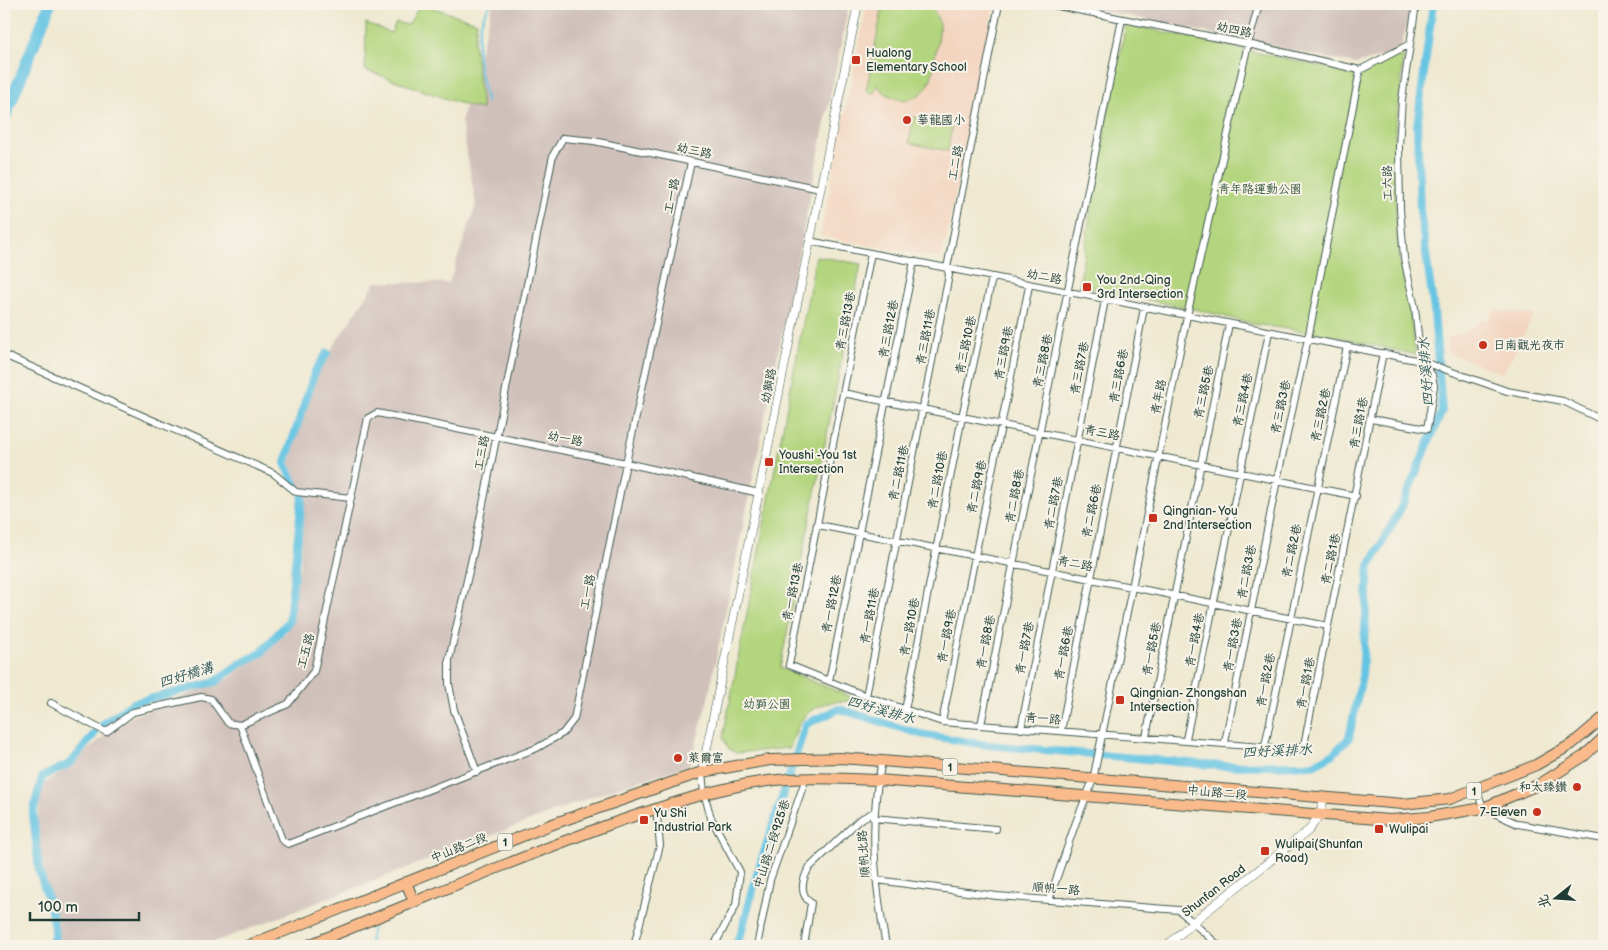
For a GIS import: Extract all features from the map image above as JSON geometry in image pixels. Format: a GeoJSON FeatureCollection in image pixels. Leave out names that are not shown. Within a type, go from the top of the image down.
{"type":"FeatureCollection","features":[{"type":"Feature","properties":{"kind":"main road","name":"中山路二段"},"geometry":{"type":"LineString","coordinates":[[247,946],[550,824],[702,772],[770,760],[882,761],[1093,780],[1402,804],[1450,799],[1477,790],[1536,765],[1572,744],[1604,716]]}},
{"type":"Feature","properties":{"kind":"main road","name":"中山路二段"},"geometry":{"type":"LineString","coordinates":[[806,778],[878,780],[1390,820],[1430,817],[1483,808],[1540,784],[1584,756],[1604,737]]}},
{"type":"Feature","properties":{"kind":"main road","name":"1"},"geometry":{"type":"LineString","coordinates":[[306,946],[555,844],[656,808],[704,793],[770,780],[806,778]]}},
{"type":"Feature","properties":{"kind":"main road"},"geometry":{"type":"LineString","coordinates":[[406,882],[414,902]]}},
{"type":"Feature","properties":{"kind":"street","name":"幼獅路"},"geometry":{"type":"LineString","coordinates":[[702,772],[858,4]]}},
{"type":"Feature","properties":{"kind":"street","name":"工二路"},"geometry":{"type":"LineString","coordinates":[[947,268],[999,4]]}},
{"type":"Feature","properties":{"kind":"street","name":"幼四路"},"geometry":{"type":"LineString","coordinates":[[1048,4],[1248,44],[1360,70]]}},
{"type":"Feature","properties":{"kind":"street","name":"青年路"},"geometry":{"type":"LineString","coordinates":[[1049,900],[1093,780],[1187,316],[1248,44],[1259,4]]}},
{"type":"Feature","properties":{"kind":"street","name":"工六路"},"geometry":{"type":"LineString","coordinates":[[1416,4],[1402,99],[1399,146],[1400,209],[1404,258],[1415,308],[1421,361]]}},
{"type":"Feature","properties":{"kind":"street","name":"青三路8巷"},"geometry":{"type":"LineString","coordinates":[[1039,433],[1122,19]]}},
{"type":"Feature","properties":{"kind":"street"},"geometry":{"type":"LineString","coordinates":[[1360,70],[1410,44]]}},
{"type":"Feature","properties":{"kind":"street","name":"青三路3巷"},"geometry":{"type":"LineString","coordinates":[[1277,480],[1360,70]]}},
{"type":"Feature","properties":{"kind":"street","name":"幼三路"},"geometry":{"type":"LineString","coordinates":[[563,138],[594,141],[820,189]]}},
{"type":"Feature","properties":{"kind":"street","name":"工三路"},"geometry":{"type":"LineString","coordinates":[[478,772],[454,710],[449,684],[449,660],[497,437],[553,155],[563,138]]}},
{"type":"Feature","properties":{"kind":"street","name":"工一路"},"geometry":{"type":"LineString","coordinates":[[240,725],[282,840],[288,844],[478,772],[537,748],[562,733],[574,718],[626,463],[691,162]]}},
{"type":"Feature","properties":{"kind":"street","name":"幼二路"},"geometry":{"type":"LineString","coordinates":[[809,241],[1029,286],[1421,361],[1453,374],[1507,391],[1563,401],[1604,420]]}},
{"type":"Feature","properties":{"kind":"street","name":"青三路13巷"},"geometry":{"type":"LineString","coordinates":[[818,525],[871,253]]}},
{"type":"Feature","properties":{"kind":"street","name":"青三路12巷"},"geometry":{"type":"LineString","coordinates":[[858,532],[914,262]]}},
{"type":"Feature","properties":{"kind":"street","name":"青三路11巷"},"geometry":{"type":"LineString","coordinates":[[924,410],[949,275],[947,268]]}},
{"type":"Feature","properties":{"kind":"street","name":"青三路10巷"},"geometry":{"type":"LineString","coordinates":[[962,417],[992,278]]}},
{"type":"Feature","properties":{"kind":"street","name":"青三路9巷"},"geometry":{"type":"LineString","coordinates":[[1002,425],[1029,286]]}},
{"type":"Feature","properties":{"kind":"street","name":"青三路7巷"},"geometry":{"type":"LineString","coordinates":[[1078,440],[1105,300]]}},
{"type":"Feature","properties":{"kind":"street","name":"青三路6巷"},"geometry":{"type":"LineString","coordinates":[[1117,448],[1144,308]]}},
{"type":"Feature","properties":{"kind":"street","name":"青三路5巷"},"geometry":{"type":"LineString","coordinates":[[1174,596],[1229,324]]}},
{"type":"Feature","properties":{"kind":"street","name":"青三路4巷"},"geometry":{"type":"LineString","coordinates":[[1213,603],[1269,332]]}},
{"type":"Feature","properties":{"kind":"street","name":"青三路2巷"},"geometry":{"type":"LineString","coordinates":[[1317,488],[1347,346]]}},
{"type":"Feature","properties":{"kind":"street","name":"青三路1巷"},"geometry":{"type":"LineString","coordinates":[[1356,496],[1383,353]]}},
{"type":"Feature","properties":{"kind":"street"},"geometry":{"type":"LineString","coordinates":[[4,355],[272,473],[296,492],[351,498]]}},
{"type":"Feature","properties":{"kind":"street"},"geometry":{"type":"LineString","coordinates":[[1371,419],[1427,429],[1434,386],[1432,375],[1421,361]]}},
{"type":"Feature","properties":{"kind":"street","name":"青三路"},"geometry":{"type":"LineString","coordinates":[[843,393],[1356,496]]}},
{"type":"Feature","properties":{"kind":"street","name":"青二路11巷"},"geometry":{"type":"LineString","coordinates":[[897,540],[924,410]]}},
{"type":"Feature","properties":{"kind":"street","name":"幼一路"},"geometry":{"type":"LineString","coordinates":[[368,418],[377,413],[626,463],[759,493]]}},
{"type":"Feature","properties":{"kind":"street","name":"青二路10巷"},"geometry":{"type":"LineString","coordinates":[[936,548],[962,417]]}},
{"type":"Feature","properties":{"kind":"street","name":"工五路"},"geometry":{"type":"LineString","coordinates":[[240,725],[288,704],[314,671],[368,418]]}},
{"type":"Feature","properties":{"kind":"street","name":"青二路9巷"},"geometry":{"type":"LineString","coordinates":[[974,554],[1002,425]]}},
{"type":"Feature","properties":{"kind":"street","name":"青二路8巷"},"geometry":{"type":"LineString","coordinates":[[1013,563],[1039,433]]}},
{"type":"Feature","properties":{"kind":"street","name":"青二路7巷"},"geometry":{"type":"LineString","coordinates":[[1052,571],[1078,440]]}},
{"type":"Feature","properties":{"kind":"street","name":"青二路6巷"},"geometry":{"type":"LineString","coordinates":[[1090,579],[1117,448]]}},
{"type":"Feature","properties":{"kind":"street","name":"青二路3巷"},"geometry":{"type":"LineString","coordinates":[[1251,610],[1277,480]]}},
{"type":"Feature","properties":{"kind":"street","name":"青二路2巷"},"geometry":{"type":"LineString","coordinates":[[1289,618],[1317,488]]}},
{"type":"Feature","properties":{"kind":"street","name":"青二路1巷"},"geometry":{"type":"LineString","coordinates":[[1328,626],[1356,496]]}},
{"type":"Feature","properties":{"kind":"street","name":"青二路"},"geometry":{"type":"LineString","coordinates":[[818,525],[974,554],[1328,626]]}},
{"type":"Feature","properties":{"kind":"street","name":"青一路13巷"},"geometry":{"type":"LineString","coordinates":[[790,665],[818,525]]}},
{"type":"Feature","properties":{"kind":"street","name":"青一路12巷"},"geometry":{"type":"LineString","coordinates":[[829,681],[858,532]]}},
{"type":"Feature","properties":{"kind":"street","name":"青一路11巷"},"geometry":{"type":"LineString","coordinates":[[866,696],[897,540]]}},
{"type":"Feature","properties":{"kind":"street","name":"青一路10巷"},"geometry":{"type":"LineString","coordinates":[[905,710],[936,548]]}},
{"type":"Feature","properties":{"kind":"street","name":"青一路9巷"},"geometry":{"type":"LineString","coordinates":[[942,722],[974,554]]}},
{"type":"Feature","properties":{"kind":"street","name":"青一路8巷"},"geometry":{"type":"LineString","coordinates":[[981,725],[1013,563]]}},
{"type":"Feature","properties":{"kind":"street","name":"青一路7巷"},"geometry":{"type":"LineString","coordinates":[[1021,728],[1052,571]]}},
{"type":"Feature","properties":{"kind":"street","name":"青一路6巷"},"geometry":{"type":"LineString","coordinates":[[1061,731],[1090,579]]}},
{"type":"Feature","properties":{"kind":"street","name":"青一路5巷"},"geometry":{"type":"LineString","coordinates":[[1146,737],[1174,596]]}},
{"type":"Feature","properties":{"kind":"street","name":"青一路4巷"},"geometry":{"type":"LineString","coordinates":[[1186,739],[1213,603]]}},
{"type":"Feature","properties":{"kind":"street","name":"青一路3巷"},"geometry":{"type":"LineString","coordinates":[[1225,742],[1251,610]]}},
{"type":"Feature","properties":{"kind":"street","name":"青一路2巷"},"geometry":{"type":"LineString","coordinates":[[1265,746],[1289,618]]}},
{"type":"Feature","properties":{"kind":"street","name":"青一路1巷"},"geometry":{"type":"LineString","coordinates":[[1304,744],[1328,626]]}},
{"type":"Feature","properties":{"kind":"street","name":"青一路"},"geometry":{"type":"LineString","coordinates":[[790,665],[866,696],[942,722],[1102,735],[1225,742],[1288,749],[1304,744]]}},
{"type":"Feature","properties":{"kind":"street"},"geometry":{"type":"LineString","coordinates":[[51,703],[106,732],[133,712],[201,697],[211,699],[228,723],[240,725]]}},
{"type":"Feature","properties":{"kind":"street","name":"順帆北路"},"geometry":{"type":"LineString","coordinates":[[882,761],[874,815],[877,880],[886,946]]}},
{"type":"Feature","properties":{"kind":"street"},"geometry":{"type":"LineString","coordinates":[[702,772],[704,793],[711,818],[740,872],[736,905],[714,946]]}},
{"type":"Feature","properties":{"kind":"street","name":"中山路二段925巷"},"geometry":{"type":"LineString","coordinates":[[757,946],[770,880],[806,778]]}},
{"type":"Feature","properties":{"kind":"street"},"geometry":{"type":"LineString","coordinates":[[1477,790],[1483,808],[1518,824],[1604,839]]}},
{"type":"Feature","properties":{"kind":"street"},"geometry":{"type":"LineString","coordinates":[[1320,814],[1324,798]]}},
{"type":"Feature","properties":{"kind":"street"},"geometry":{"type":"LineString","coordinates":[[634,946],[660,845],[656,808]]}},
{"type":"Feature","properties":{"kind":"street","name":"Shunfan Road"},"geometry":{"type":"LineString","coordinates":[[1167,946],[1193,922],[1309,830],[1320,814]]}},
{"type":"Feature","properties":{"kind":"street"},"geometry":{"type":"LineString","coordinates":[[804,946],[811,903],[806,899],[802,889],[803,878],[809,868],[860,820],[874,815],[996,830]]}},
{"type":"Feature","properties":{"kind":"street","name":"順帆一路"},"geometry":{"type":"LineString","coordinates":[[877,880],[934,889],[1179,910],[1219,946]]}},
{"type":"Feature","properties":{"kind":"shaded area"},"geometry":{"type":"Polygon","coordinates":[[[493,4],[849,4],[708,699],[690,765],[610,790],[204,946],[53,946],[57,932],[35,837],[42,785],[67,768],[123,720],[228,679],[286,632],[300,566],[305,498],[287,472],[315,374],[376,282],[449,283],[476,205],[461,121],[493,4]]]}},
{"type":"Feature","properties":{"kind":"shaded area","name":"華龍國小"},"geometry":{"type":"Polygon","coordinates":[[[867,4],[994,4],[942,259],[820,236],[867,4]]]}},
{"type":"Feature","properties":{"kind":"shaded area"},"geometry":{"type":"Polygon","coordinates":[[[1072,4],[1412,4],[1400,51],[1356,64],[1072,4]]]}},
{"type":"Feature","properties":{"kind":"shaded area","name":"日南觀光夜市"},"geometry":{"type":"Polygon","coordinates":[[[1494,310],[1534,315],[1503,374],[1447,352],[1449,337],[1465,332],[1483,319],[1488,321],[1494,310]]]}},
{"type":"Feature","properties":{"kind":"green space"},"geometry":{"type":"Polygon","coordinates":[[[421,4],[477,22],[474,42],[482,109],[464,105],[365,70],[366,23],[391,33],[396,22],[408,25],[421,4]]]}},
{"type":"Feature","properties":{"kind":"green space"},"geometry":{"type":"Polygon","coordinates":[[[883,4],[926,4],[934,11],[938,19],[939,34],[930,81],[919,95],[905,100],[890,96],[877,85],[874,94],[866,92],[883,4]]]}},
{"type":"Feature","properties":{"kind":"green space","name":"青年路運動公園"},"geometry":{"type":"Polygon","coordinates":[[[1126,24],[1355,74],[1403,53],[1401,92],[1395,126],[1396,214],[1399,259],[1416,355],[1329,335],[1253,324],[1204,311],[1079,286],[1099,158],[1126,24]]]}},
{"type":"Feature","properties":{"kind":"green space"},"geometry":{"type":"Polygon","coordinates":[[[914,117],[952,124],[948,151],[909,143],[914,117]]]}},
{"type":"Feature","properties":{"kind":"green space","name":"幼獅公園"},"geometry":{"type":"Polygon","coordinates":[[[816,256],[861,264],[780,668],[854,698],[849,701],[835,702],[815,708],[799,724],[790,748],[736,753],[728,748],[723,737],[816,256]]]}},
{"type":"Feature","properties":{"kind":"waterway"},"geometry":{"type":"LineString","coordinates":[[4,119],[50,4]]}},
{"type":"Feature","properties":{"kind":"waterway","name":"四好橋溝"},"geometry":{"type":"LineString","coordinates":[[487,103],[479,65],[478,39],[484,15],[491,4]]}},
{"type":"Feature","properties":{"kind":"waterway","name":"四好溪排水"},"geometry":{"type":"LineString","coordinates":[[734,946],[741,934],[757,874],[806,724],[839,709],[920,734],[987,745],[1224,766],[1313,765],[1332,755],[1349,738],[1362,676],[1369,567],[1401,508],[1442,411],[1434,311],[1420,210],[1417,126],[1433,4]]}},
{"type":"Feature","properties":{"kind":"waterway","name":"四好橋溝"},"geometry":{"type":"LineString","coordinates":[[296,486],[285,463],[315,371],[327,353]]}},
{"type":"Feature","properties":{"kind":"waterway","name":"四好橋溝"},"geometry":{"type":"LineString","coordinates":[[103,724],[133,703],[215,682],[241,663],[261,653],[289,621],[302,498]]}},
{"type":"Feature","properties":{"kind":"waterway","name":"四好橋溝"},"geometry":{"type":"LineString","coordinates":[[50,946],[55,935],[51,910],[39,870],[33,813],[42,777],[71,763],[95,733]]}},
{"type":"Feature","properties":{"kind":"waterway"},"geometry":{"type":"LineString","coordinates":[[369,946],[373,927]]}},
{"type":"Feature","properties":{"kind":"place","name":"Hualong Elementary School"},"geometry":{"type":"Point","coordinates":[856,60]}},
{"type":"Feature","properties":{"kind":"place","name":"華龍國小"},"geometry":{"type":"Point","coordinates":[907,120]}},
{"type":"Feature","properties":{"kind":"place","name":"You 2nd-Qing 3rd Intersection"},"geometry":{"type":"Point","coordinates":[1087,287]}},
{"type":"Feature","properties":{"kind":"place","name":"日南觀光夜市"},"geometry":{"type":"Point","coordinates":[1483,345]}},
{"type":"Feature","properties":{"kind":"place","name":"Youshi -You 1st Intersection"},"geometry":{"type":"Point","coordinates":[769,462]}},
{"type":"Feature","properties":{"kind":"place","name":"Qingnian- You 2nd Intersection"},"geometry":{"type":"Point","coordinates":[1153,518]}},
{"type":"Feature","properties":{"kind":"place","name":"Qingnian- Zhongshan Intersection"},"geometry":{"type":"Point","coordinates":[1120,700]}},
{"type":"Feature","properties":{"kind":"place","name":"萊爾富"},"geometry":{"type":"Point","coordinates":[678,758]}},
{"type":"Feature","properties":{"kind":"place","name":"和太臻鑽"},"geometry":{"type":"Point","coordinates":[1577,787]}},
{"type":"Feature","properties":{"kind":"place","name":"7-Eleven"},"geometry":{"type":"Point","coordinates":[1537,812]}},
{"type":"Feature","properties":{"kind":"place","name":"Yu Shi Industrial Park"},"geometry":{"type":"Point","coordinates":[644,820]}},
{"type":"Feature","properties":{"kind":"place","name":"Wulipai"},"geometry":{"type":"Point","coordinates":[1379,829]}},
{"type":"Feature","properties":{"kind":"place","name":"Wulipai(Shunfan Road)"},"geometry":{"type":"Point","coordinates":[1265,851]}}]}
